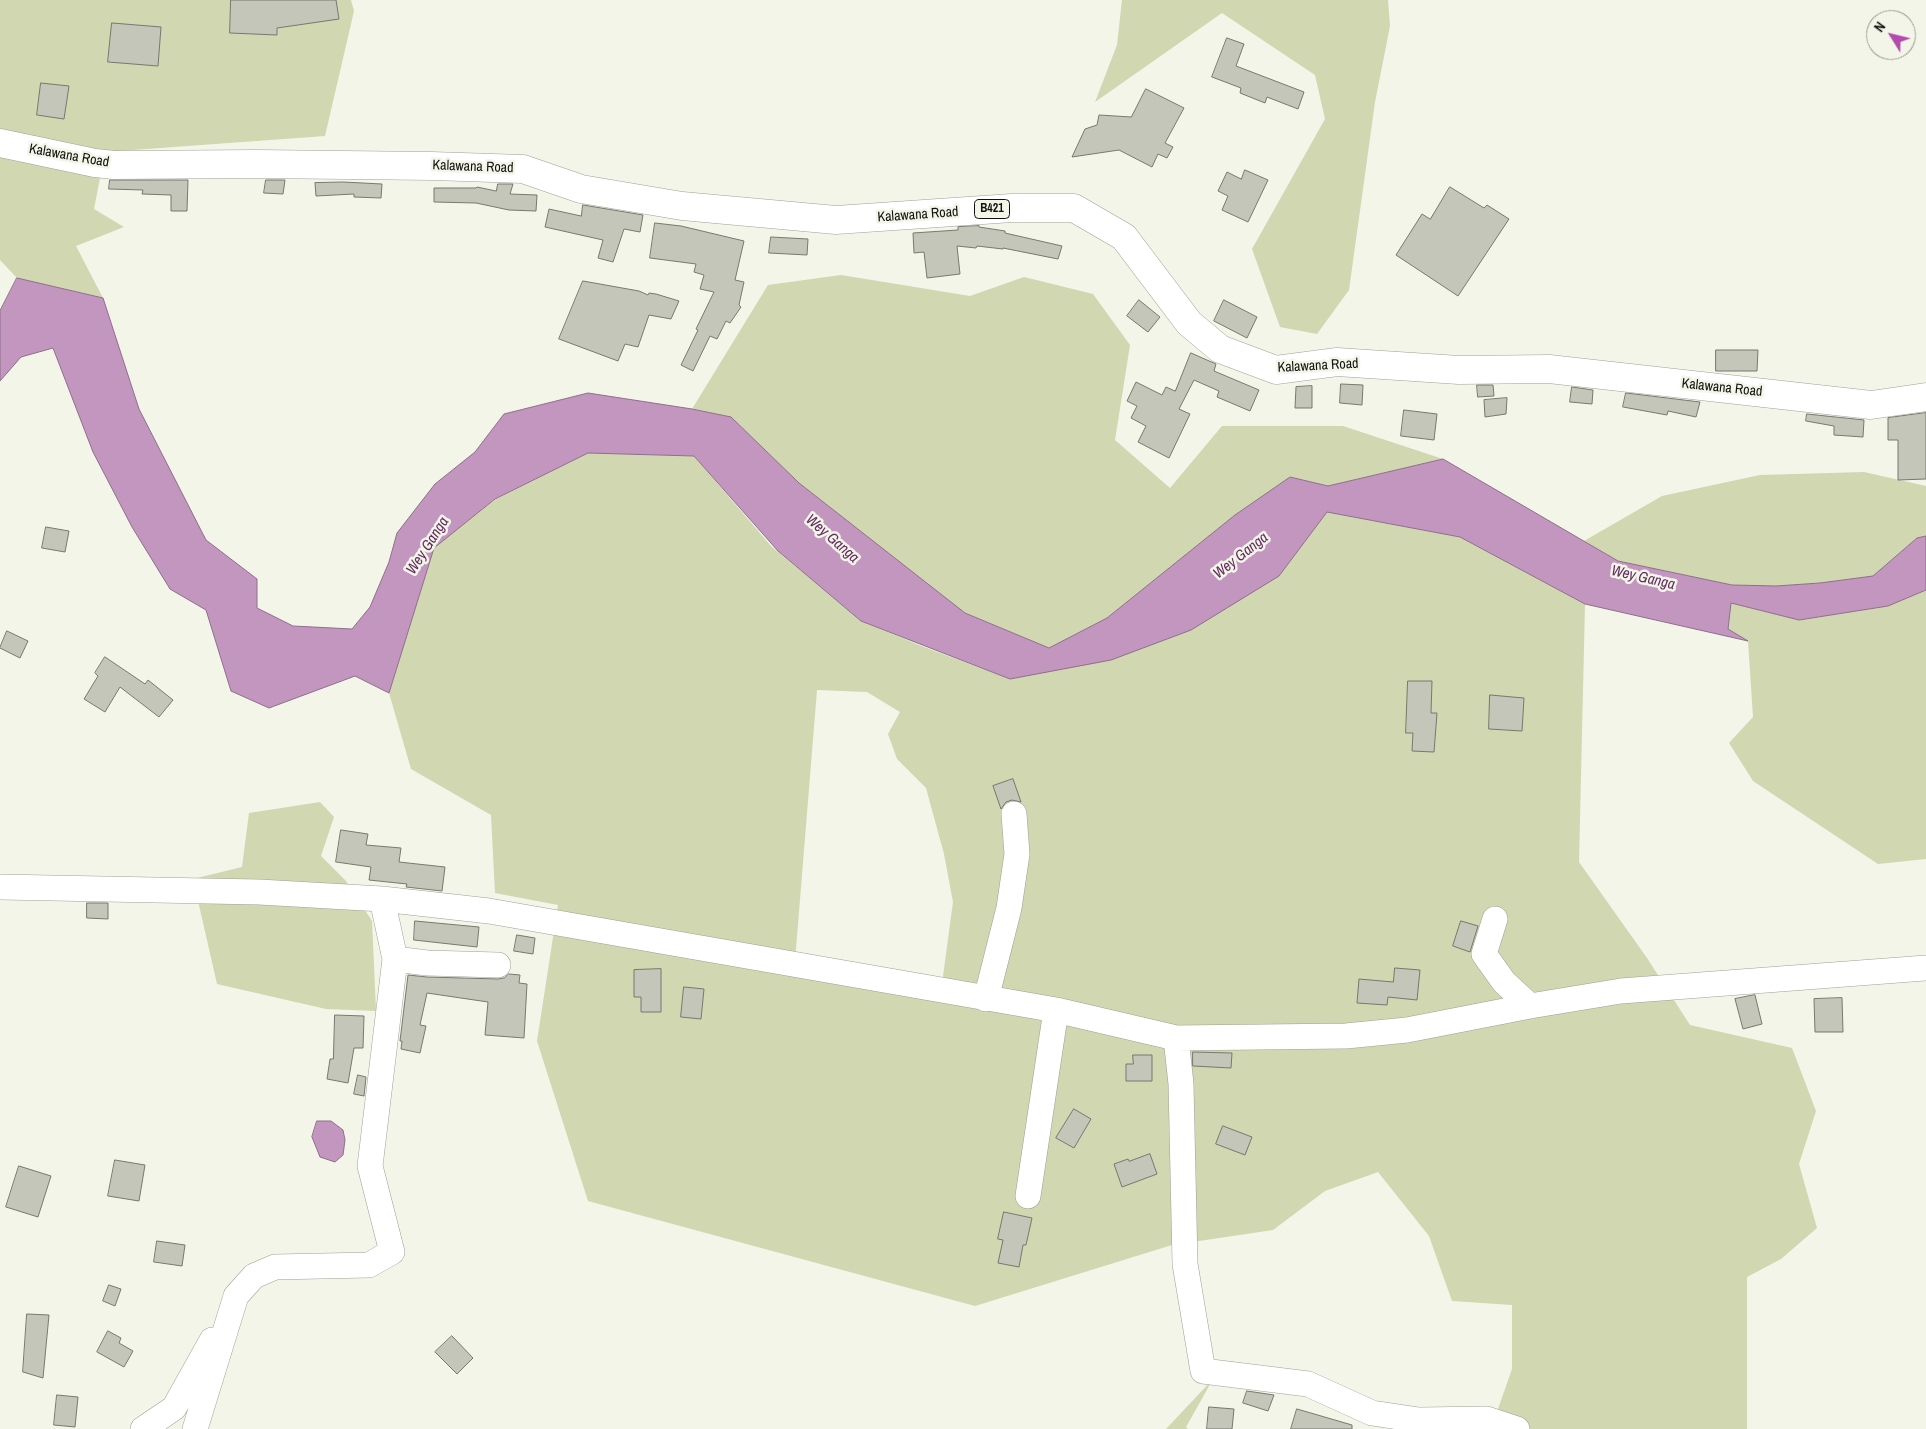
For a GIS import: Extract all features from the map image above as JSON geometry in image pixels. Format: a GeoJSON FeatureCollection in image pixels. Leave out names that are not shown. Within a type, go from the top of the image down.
{"type":"FeatureCollection","features":[{"type":"Feature","properties":{"kind":"main road","name":"Kalawana Road"},"geometry":{"type":"LineString","coordinates":[[0,142],[95,163],[124,165],[257,164],[523,169],[581,189],[673,205],[836,220],[1012,208],[1074,208],[1124,237],[1189,323],[1220,349],[1276,370],[1337,362],[1459,370],[1549,369],[1871,405],[1926,397]]}},
{"type":"Feature","properties":{"kind":"street"},"geometry":{"type":"LineString","coordinates":[[986,999],[1009,908],[1017,854],[1014,814]]}},
{"type":"Feature","properties":{"kind":"street"},"geometry":{"type":"LineString","coordinates":[[0,887],[260,892],[382,900],[489,911],[1056,1010],[1176,1038],[1346,1036],[1407,1030],[1530,1006],[1621,991],[1926,968]]}},
{"type":"Feature","properties":{"kind":"street"},"geometry":{"type":"LineString","coordinates":[[143,1429],[174,1408],[236,1296],[254,1276],[275,1267],[369,1265],[392,1252],[370,1166],[395,959],[382,900]]}},
{"type":"Feature","properties":{"kind":"street"},"geometry":{"type":"LineString","coordinates":[[1495,919],[1484,954],[1504,982],[1530,1006]]}},
{"type":"Feature","properties":{"kind":"street"},"geometry":{"type":"LineString","coordinates":[[395,959],[427,963],[498,965]]}},
{"type":"Feature","properties":{"kind":"street"},"geometry":{"type":"LineString","coordinates":[[1028,1196],[1056,1010]]}},
{"type":"Feature","properties":{"kind":"street"},"geometry":{"type":"LineString","coordinates":[[1176,1038],[1181,1084],[1184,1264],[1203,1371],[1308,1384],[1372,1414],[1420,1420],[1488,1419],[1518,1429]]}},
{"type":"Feature","properties":{"kind":"street"},"geometry":{"type":"LineString","coordinates":[[195,1429],[236,1296]]}},
{"type":"Feature","properties":{"kind":"green space"},"geometry":{"type":"Polygon","coordinates":[[[0,0],[351,0],[354,11],[325,136],[105,152],[94,209],[124,227],[76,246],[103,298],[17,278],[0,260],[0,0]]]}},
{"type":"Feature","properties":{"kind":"green space"},"geometry":{"type":"Polygon","coordinates":[[[1122,0],[1388,0],[1390,26],[1375,102],[1349,290],[1317,334],[1280,327],[1252,249],[1325,119],[1315,75],[1222,13],[1095,102],[1117,45],[1122,0]]]}},
{"type":"Feature","properties":{"kind":"green space"},"geometry":{"type":"Polygon","coordinates":[[[841,275],[970,296],[1024,277],[1093,294],[1130,345],[1115,440],[1170,488],[1222,426],[1343,426],[1443,459],[1328,486],[1290,477],[1235,515],[1107,618],[1049,648],[961,611],[794,479],[731,417],[692,409],[768,285],[841,275]]]}},
{"type":"Feature","properties":{"kind":"green space"},"geometry":{"type":"Polygon","coordinates":[[[588,453],[694,456],[771,546],[861,621],[1010,679],[1279,576],[1327,512],[1460,537],[1585,604],[1579,862],[1647,958],[1690,1025],[1792,1048],[1816,1111],[1799,1164],[1817,1228],[1781,1259],[1747,1277],[1747,1429],[1491,1429],[1512,1369],[1512,1305],[1452,1301],[1429,1236],[1378,1172],[1325,1191],[1273,1230],[1172,1245],[975,1306],[588,1201],[537,1041],[558,905],[495,893],[491,815],[411,769],[389,693],[434,547],[496,499],[588,453]],[[817,690],[795,961],[941,991],[953,902],[944,854],[926,788],[897,759],[888,734],[900,712],[867,692],[817,690]]]}},
{"type":"Feature","properties":{"kind":"green space"},"geometry":{"type":"Polygon","coordinates":[[[1864,472],[1926,486],[1926,536],[1917,538],[1873,576],[1820,583],[1747,588],[1618,561],[1584,541],[1662,496],[1760,475],[1864,472]]]}},
{"type":"Feature","properties":{"kind":"green space"},"geometry":{"type":"Polygon","coordinates":[[[1926,590],[1926,859],[1878,864],[1753,781],[1729,743],[1753,717],[1748,641],[1728,629],[1731,603],[1799,620],[1888,606],[1926,590]]]}},
{"type":"Feature","properties":{"kind":"green space"},"geometry":{"type":"Polygon","coordinates":[[[320,802],[334,817],[321,856],[346,881],[372,921],[376,1011],[326,1009],[217,984],[193,879],[242,867],[249,813],[320,802]]]}},
{"type":"Feature","properties":{"kind":"green space"},"geometry":{"type":"Polygon","coordinates":[[[1213,1379],[1186,1427],[1188,1429],[1166,1429],[1213,1379]]]}},
{"type":"Feature","properties":{"kind":"water","name":"Wey Ganga"},"geometry":{"type":"Polygon","coordinates":[[[17,278],[103,298],[139,409],[206,540],[257,579],[257,608],[293,626],[352,629],[370,607],[389,562],[397,533],[435,484],[475,452],[504,414],[588,393],[731,417],[799,483],[965,613],[1049,648],[1107,618],[1235,515],[1290,477],[1328,486],[1443,459],[1618,561],[1732,585],[1776,586],[1820,583],[1873,576],[1917,538],[1926,536],[1926,590],[1888,606],[1799,620],[1731,603],[1728,629],[1748,641],[1585,604],[1460,537],[1327,512],[1279,576],[1191,630],[1111,660],[1010,679],[861,621],[778,551],[694,456],[588,453],[495,499],[434,548],[389,693],[355,676],[269,708],[231,691],[206,610],[170,589],[132,527],[93,452],[53,348],[21,357],[0,381],[0,311],[17,278]]]}},
{"type":"Feature","properties":{"kind":"water"},"geometry":{"type":"Polygon","coordinates":[[[317,1121],[331,1121],[343,1130],[345,1140],[343,1155],[335,1162],[320,1157],[312,1137],[317,1121]]]}},
{"type":"Feature","properties":{"kind":"building"},"geometry":{"type":"Polygon","coordinates":[[[231,0],[336,0],[339,19],[277,28],[277,35],[230,33],[231,0]]]}},
{"type":"Feature","properties":{"kind":"building"},"geometry":{"type":"Polygon","coordinates":[[[112,23],[161,27],[158,66],[108,62],[112,23]]]}},
{"type":"Feature","properties":{"kind":"building"},"geometry":{"type":"Polygon","coordinates":[[[1227,38],[1244,44],[1236,66],[1304,92],[1298,109],[1267,97],[1265,103],[1240,93],[1241,88],[1212,77],[1227,38]]]}},
{"type":"Feature","properties":{"kind":"building"},"geometry":{"type":"Polygon","coordinates":[[[41,83],[69,86],[64,119],[37,115],[41,83]]]}},
{"type":"Feature","properties":{"kind":"building"},"geometry":{"type":"Polygon","coordinates":[[[1146,89],[1184,108],[1165,143],[1173,147],[1167,158],[1158,154],[1152,167],[1119,150],[1072,157],[1085,129],[1097,125],[1099,115],[1131,117],[1146,89]]]}},
{"type":"Feature","properties":{"kind":"building"},"geometry":{"type":"Polygon","coordinates":[[[1245,170],[1268,180],[1248,222],[1222,210],[1228,196],[1218,191],[1227,172],[1241,179],[1245,170]]]}},
{"type":"Feature","properties":{"kind":"building"},"geometry":{"type":"Polygon","coordinates":[[[110,180],[188,180],[187,211],[171,211],[171,195],[142,194],[143,190],[109,189],[110,180]]]}},
{"type":"Feature","properties":{"kind":"building"},"geometry":{"type":"Polygon","coordinates":[[[266,180],[285,180],[283,194],[264,193],[266,180]]]}},
{"type":"Feature","properties":{"kind":"building"},"geometry":{"type":"Polygon","coordinates":[[[315,183],[382,184],[381,198],[354,197],[354,194],[316,196],[315,183]]]}},
{"type":"Feature","properties":{"kind":"building"},"geometry":{"type":"Polygon","coordinates":[[[498,184],[513,184],[510,194],[537,195],[536,211],[509,210],[476,203],[434,202],[434,188],[477,187],[496,191],[498,184]]]}},
{"type":"Feature","properties":{"kind":"building"},"geometry":{"type":"Polygon","coordinates":[[[1450,187],[1484,208],[1487,205],[1509,219],[1458,296],[1396,255],[1422,214],[1430,219],[1450,187]]]}},
{"type":"Feature","properties":{"kind":"building"},"geometry":{"type":"Polygon","coordinates":[[[583,205],[643,215],[640,232],[624,229],[613,262],[598,258],[603,240],[545,227],[549,209],[581,216],[583,205]]]}},
{"type":"Feature","properties":{"kind":"building"},"geometry":{"type":"Polygon","coordinates":[[[655,223],[681,226],[744,241],[735,280],[744,282],[739,305],[741,307],[730,323],[726,321],[717,339],[710,336],[693,371],[681,365],[714,292],[700,289],[704,275],[694,272],[696,264],[650,258],[655,223]]]}},
{"type":"Feature","properties":{"kind":"building"},"geometry":{"type":"Polygon","coordinates":[[[979,226],[1062,246],[1058,259],[1003,248],[957,246],[960,274],[927,278],[924,252],[914,253],[913,233],[958,230],[958,227],[979,226]]]}},
{"type":"Feature","properties":{"kind":"building"},"geometry":{"type":"Polygon","coordinates":[[[771,237],[808,239],[807,255],[769,253],[771,237]]]}},
{"type":"Feature","properties":{"kind":"building"},"geometry":{"type":"Polygon","coordinates":[[[583,281],[639,291],[648,295],[649,293],[656,294],[679,301],[671,319],[649,315],[638,347],[625,344],[618,361],[559,339],[583,281]]]}},
{"type":"Feature","properties":{"kind":"building"},"geometry":{"type":"Polygon","coordinates":[[[1139,300],[1160,317],[1148,332],[1127,316],[1139,300]]]}},
{"type":"Feature","properties":{"kind":"building"},"geometry":{"type":"Polygon","coordinates":[[[1224,300],[1257,317],[1247,338],[1214,321],[1224,300]]]}},
{"type":"Feature","properties":{"kind":"building"},"geometry":{"type":"Polygon","coordinates":[[[1716,350],[1758,350],[1757,371],[1716,371],[1716,350]]]}},
{"type":"Feature","properties":{"kind":"building"},"geometry":{"type":"Polygon","coordinates":[[[1191,353],[1216,364],[1214,371],[1259,390],[1250,411],[1217,397],[1219,391],[1194,380],[1179,409],[1190,414],[1169,458],[1138,442],[1146,426],[1131,418],[1137,406],[1127,401],[1136,382],[1162,395],[1166,387],[1175,391],[1191,353]]]}},
{"type":"Feature","properties":{"kind":"building"},"geometry":{"type":"Polygon","coordinates":[[[1341,384],[1363,385],[1362,405],[1340,403],[1341,384]]]}},
{"type":"Feature","properties":{"kind":"building"},"geometry":{"type":"Polygon","coordinates":[[[1477,385],[1493,385],[1494,396],[1478,397],[1477,385]]]}},
{"type":"Feature","properties":{"kind":"building"},"geometry":{"type":"Polygon","coordinates":[[[1312,386],[1312,408],[1295,408],[1296,387],[1312,386]]]}},
{"type":"Feature","properties":{"kind":"building"},"geometry":{"type":"Polygon","coordinates":[[[1572,387],[1593,390],[1592,404],[1570,402],[1572,387]]]}},
{"type":"Feature","properties":{"kind":"building"},"geometry":{"type":"Polygon","coordinates":[[[1626,393],[1700,402],[1696,417],[1668,411],[1667,415],[1623,407],[1626,393]]]}},
{"type":"Feature","properties":{"kind":"building"},"geometry":{"type":"Polygon","coordinates":[[[1507,398],[1506,414],[1485,417],[1484,400],[1507,398]]]}},
{"type":"Feature","properties":{"kind":"building"},"geometry":{"type":"Polygon","coordinates":[[[1404,410],[1437,414],[1434,440],[1401,436],[1404,410]]]}},
{"type":"Feature","properties":{"kind":"building"},"geometry":{"type":"Polygon","coordinates":[[[1926,413],[1926,479],[1898,480],[1898,440],[1888,440],[1888,418],[1926,413]]]}},
{"type":"Feature","properties":{"kind":"building"},"geometry":{"type":"Polygon","coordinates":[[[1807,414],[1864,420],[1863,437],[1834,435],[1834,426],[1806,421],[1807,414]]]}},
{"type":"Feature","properties":{"kind":"building"},"geometry":{"type":"Polygon","coordinates":[[[46,527],[69,531],[65,552],[42,548],[46,527]]]}},
{"type":"Feature","properties":{"kind":"building"},"geometry":{"type":"Polygon","coordinates":[[[7,631],[28,641],[20,658],[0,648],[7,631]]]}},
{"type":"Feature","properties":{"kind":"building"},"geometry":{"type":"Polygon","coordinates":[[[105,657],[145,684],[148,680],[173,700],[159,717],[120,687],[105,712],[84,699],[98,676],[95,673],[105,657]]]}},
{"type":"Feature","properties":{"kind":"building"},"geometry":{"type":"Polygon","coordinates":[[[1408,681],[1432,681],[1431,713],[1437,713],[1434,752],[1412,751],[1413,733],[1406,733],[1408,681]]]}},
{"type":"Feature","properties":{"kind":"building"},"geometry":{"type":"Polygon","coordinates":[[[1490,695],[1524,698],[1522,731],[1489,729],[1490,695]]]}},
{"type":"Feature","properties":{"kind":"building"},"geometry":{"type":"Polygon","coordinates":[[[1013,779],[1021,802],[1012,800],[1006,802],[1001,809],[993,786],[1013,779]]]}},
{"type":"Feature","properties":{"kind":"building"},"geometry":{"type":"Polygon","coordinates":[[[341,830],[368,834],[366,845],[401,848],[399,862],[445,867],[442,891],[406,887],[407,884],[369,880],[371,867],[336,862],[341,830]]]}},
{"type":"Feature","properties":{"kind":"building"},"geometry":{"type":"Polygon","coordinates":[[[87,903],[108,903],[108,919],[87,918],[87,903]]]}},
{"type":"Feature","properties":{"kind":"building"},"geometry":{"type":"Polygon","coordinates":[[[415,921],[479,927],[477,947],[414,940],[415,921]]]}},
{"type":"Feature","properties":{"kind":"building"},"geometry":{"type":"Polygon","coordinates":[[[1461,921],[1478,926],[1470,952],[1453,946],[1461,921]]]}},
{"type":"Feature","properties":{"kind":"building"},"geometry":{"type":"Polygon","coordinates":[[[517,935],[535,938],[533,954],[514,951],[517,935]]]}},
{"type":"Feature","properties":{"kind":"building"},"geometry":{"type":"Polygon","coordinates":[[[1395,968],[1420,970],[1417,1000],[1388,997],[1387,1005],[1357,1003],[1359,979],[1393,982],[1395,968]]]}},
{"type":"Feature","properties":{"kind":"building"},"geometry":{"type":"Polygon","coordinates":[[[661,969],[661,1012],[641,1012],[641,997],[634,997],[634,970],[661,969]]]}},
{"type":"Feature","properties":{"kind":"building"},"geometry":{"type":"Polygon","coordinates":[[[509,974],[520,975],[519,983],[527,984],[524,1038],[485,1035],[488,1002],[427,993],[420,1025],[426,1026],[420,1053],[401,1049],[402,1041],[400,1041],[408,975],[498,979],[504,978],[509,974]]]}},
{"type":"Feature","properties":{"kind":"building"},"geometry":{"type":"Polygon","coordinates":[[[684,987],[704,989],[701,1019],[681,1017],[684,987]]]}},
{"type":"Feature","properties":{"kind":"building"},"geometry":{"type":"Polygon","coordinates":[[[1755,995],[1762,1024],[1743,1029],[1735,999],[1755,995]]]}},
{"type":"Feature","properties":{"kind":"building"},"geometry":{"type":"Polygon","coordinates":[[[1842,998],[1843,1032],[1815,1032],[1814,999],[1842,998]]]}},
{"type":"Feature","properties":{"kind":"building"},"geometry":{"type":"Polygon","coordinates":[[[335,1015],[364,1016],[363,1048],[354,1048],[348,1083],[327,1079],[330,1059],[333,1059],[335,1015]]]}},
{"type":"Feature","properties":{"kind":"building"},"geometry":{"type":"Polygon","coordinates":[[[1193,1052],[1232,1053],[1231,1068],[1193,1066],[1193,1052]]]}},
{"type":"Feature","properties":{"kind":"building"},"geometry":{"type":"Polygon","coordinates":[[[1133,1055],[1152,1055],[1152,1081],[1126,1081],[1126,1064],[1133,1064],[1133,1055]]]}},
{"type":"Feature","properties":{"kind":"building"},"geometry":{"type":"Polygon","coordinates":[[[358,1075],[366,1077],[364,1096],[354,1094],[358,1075]]]}},
{"type":"Feature","properties":{"kind":"building"},"geometry":{"type":"Polygon","coordinates":[[[1074,1109],[1091,1119],[1074,1148],[1056,1138],[1074,1109]]]}},
{"type":"Feature","properties":{"kind":"building"},"geometry":{"type":"Polygon","coordinates":[[[1223,1126],[1252,1137],[1245,1155],[1216,1144],[1223,1126]]]}},
{"type":"Feature","properties":{"kind":"building"},"geometry":{"type":"Polygon","coordinates":[[[1150,1154],[1157,1174],[1122,1187],[1114,1164],[1150,1154]]]}},
{"type":"Feature","properties":{"kind":"building"},"geometry":{"type":"Polygon","coordinates":[[[115,1160],[145,1165],[139,1201],[108,1196],[115,1160]]]}},
{"type":"Feature","properties":{"kind":"building"},"geometry":{"type":"Polygon","coordinates":[[[19,1166],[51,1176],[38,1217],[6,1207],[19,1166]]]}},
{"type":"Feature","properties":{"kind":"building"},"geometry":{"type":"Polygon","coordinates":[[[1004,1212],[1032,1218],[1026,1245],[1023,1245],[1019,1267],[998,1263],[1003,1240],[998,1239],[1004,1212]]]}},
{"type":"Feature","properties":{"kind":"building"},"geometry":{"type":"Polygon","coordinates":[[[157,1241],[185,1245],[182,1266],[154,1262],[157,1241]]]}},
{"type":"Feature","properties":{"kind":"building"},"geometry":{"type":"Polygon","coordinates":[[[109,1285],[121,1289],[115,1306],[103,1301],[109,1285]]]}},
{"type":"Feature","properties":{"kind":"building"},"geometry":{"type":"Polygon","coordinates":[[[27,1314],[49,1315],[43,1378],[23,1372],[27,1314]]]}},
{"type":"Feature","properties":{"kind":"building"},"geometry":{"type":"Polygon","coordinates":[[[108,1331],[121,1338],[119,1343],[133,1351],[124,1367],[97,1352],[108,1331]]]}},
{"type":"Feature","properties":{"kind":"building"},"geometry":{"type":"Polygon","coordinates":[[[452,1336],[473,1358],[457,1374],[435,1352],[452,1336]]]}},
{"type":"Feature","properties":{"kind":"building"},"geometry":{"type":"Polygon","coordinates":[[[1247,1391],[1274,1395],[1268,1411],[1243,1403],[1247,1391]]]}},
{"type":"Feature","properties":{"kind":"building"},"geometry":{"type":"Polygon","coordinates":[[[57,1395],[78,1397],[75,1427],[54,1425],[57,1395]]]}},
{"type":"Feature","properties":{"kind":"building"},"geometry":{"type":"Polygon","coordinates":[[[1209,1407],[1234,1409],[1232,1429],[1207,1429],[1209,1407]]]}},
{"type":"Feature","properties":{"kind":"building"},"geometry":{"type":"Polygon","coordinates":[[[1297,1409],[1352,1425],[1352,1429],[1291,1429],[1297,1409]]]}}]}
